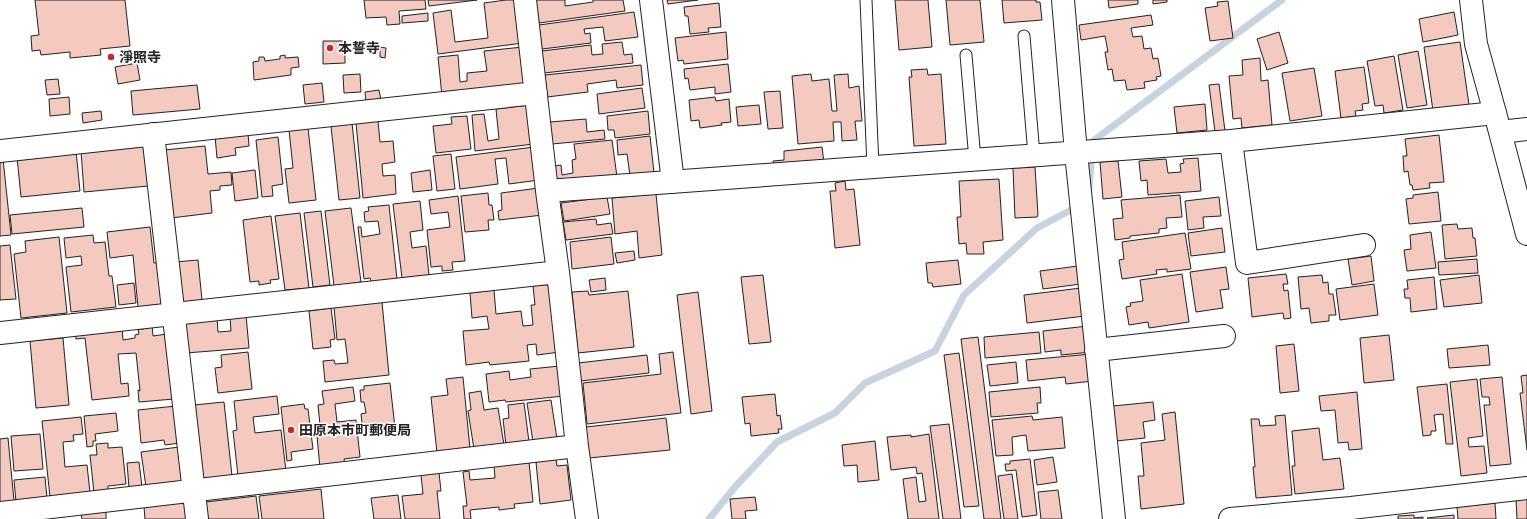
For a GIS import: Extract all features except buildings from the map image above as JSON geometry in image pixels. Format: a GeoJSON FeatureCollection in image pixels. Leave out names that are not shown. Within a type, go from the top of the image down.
{"type":"FeatureCollection","features":[{"type":"Feature","properties":{"kind":"street"},"geometry":{"type":"LineString","coordinates":[[525,0],[558,272],[577,446],[587,519]]}},
{"type":"Feature","properties":{"kind":"street"},"geometry":{"type":"LineString","coordinates":[[652,0],[672,182]]}},
{"type":"Feature","properties":{"kind":"street"},"geometry":{"type":"LineString","coordinates":[[1063,0],[1086,152],[1096,350],[1114,519]]}},
{"type":"Feature","properties":{"kind":"street"},"geometry":{"type":"LineString","coordinates":[[1471,0],[1476,44],[1527,234]]}},
{"type":"Feature","properties":{"kind":"street"},"geometry":{"type":"LineString","coordinates":[[0,151],[536,93]]}},
{"type":"Feature","properties":{"kind":"street"},"geometry":{"type":"LineString","coordinates":[[547,191],[1498,122],[1527,129]]}},
{"type":"Feature","properties":{"kind":"street"},"geometry":{"type":"LineString","coordinates":[[153,134],[197,519]]}},
{"type":"Feature","properties":{"kind":"street"},"geometry":{"type":"LineString","coordinates":[[1231,141],[1247,263],[1364,246]]}},
{"type":"Feature","properties":{"kind":"street"},"geometry":{"type":"LineString","coordinates":[[0,333],[558,272]]}},
{"type":"Feature","properties":{"kind":"street"},"geometry":{"type":"LineString","coordinates":[[1096,350],[1224,336]]}},
{"type":"Feature","properties":{"kind":"street"},"geometry":{"type":"LineString","coordinates":[[0,513],[577,446]]}},
{"type":"Feature","properties":{"kind":"street"},"geometry":{"type":"LineString","coordinates":[[1230,519],[1352,508],[1527,488]]}},
{"type":"Feature","properties":{"kind":"lane"},"geometry":{"type":"LineString","coordinates":[[866,0],[873,167]]}},
{"type":"Feature","properties":{"kind":"lane"},"geometry":{"type":"LineString","coordinates":[[1024,36],[1034,155]]}},
{"type":"Feature","properties":{"kind":"lane"},"geometry":{"type":"LineString","coordinates":[[966,55],[975,160]]}},
{"type":"Feature","properties":{"kind":"waterway"},"geometry":{"type":"LineString","coordinates":[[1089,187],[1093,141],[1282,0]]}},
{"type":"Feature","properties":{"kind":"waterway"},"geometry":{"type":"LineString","coordinates":[[709,519],[735,487],[777,442],[835,413],[865,383],[935,351],[964,295],[1037,228],[1069,211],[1077,205]]}},
{"type":"Feature","properties":{"kind":"place","name":"本誓寺"},"geometry":{"type":"Point","coordinates":[330,48]}},
{"type":"Feature","properties":{"kind":"place","name":"淨照寺"},"geometry":{"type":"Point","coordinates":[111,57]}},
{"type":"Feature","properties":{"kind":"place","name":"田原本市町郵便局"},"geometry":{"type":"Point","coordinates":[291,430]}}]}
